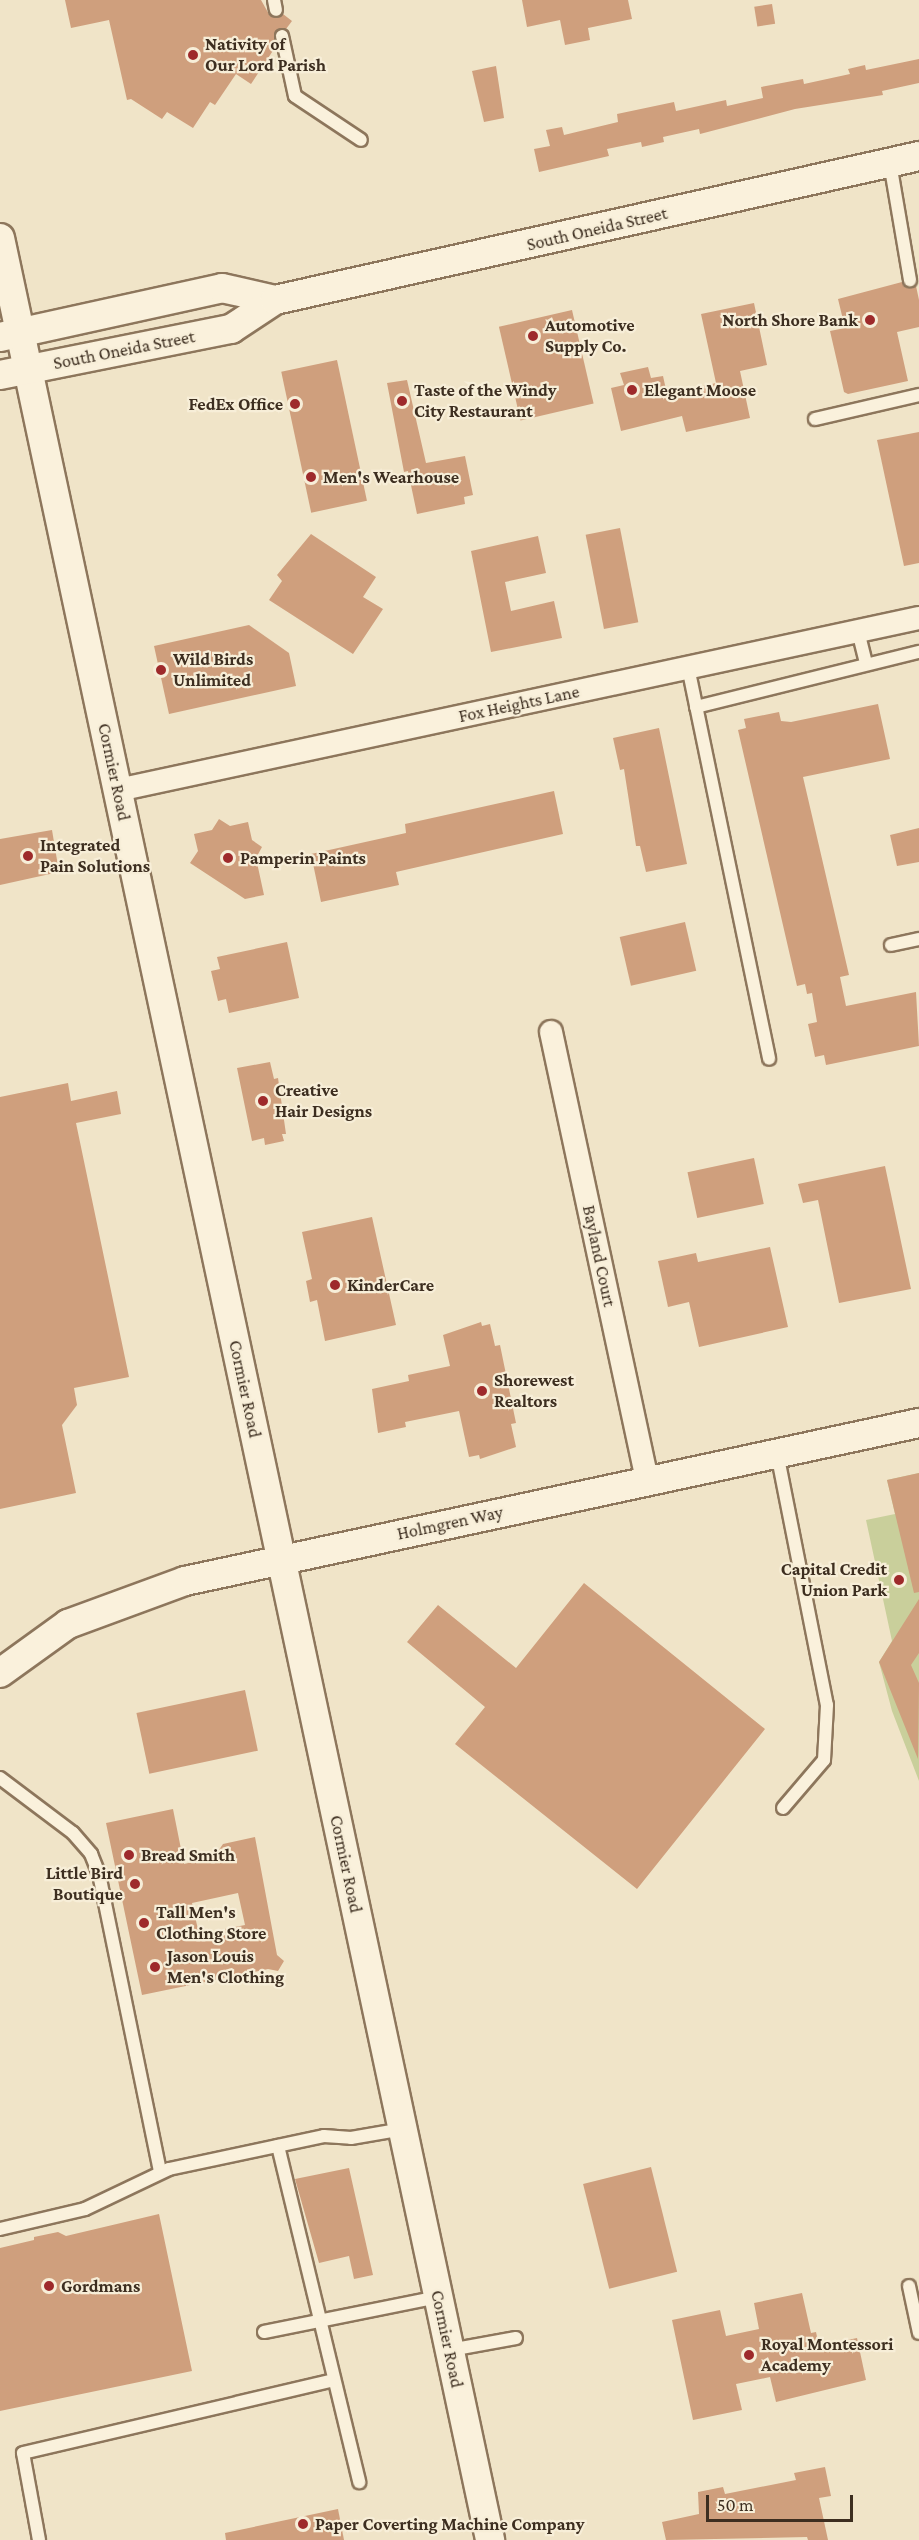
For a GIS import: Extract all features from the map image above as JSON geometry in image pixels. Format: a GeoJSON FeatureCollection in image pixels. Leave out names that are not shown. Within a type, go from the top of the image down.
{"type":"FeatureCollection","features":[{"type":"Feature","properties":{"kind":"street","name":"South Oneida Street"},"geometry":{"type":"LineString","coordinates":[[0,375],[231,329],[275,300],[919,156]]}},
{"type":"Feature","properties":{"kind":"street","name":"Cormier Road"},"geometry":{"type":"LineString","coordinates":[[0,237],[10,335],[28,369],[490,2540]]}},
{"type":"Feature","properties":{"kind":"street","name":"South Oneida Street"},"geometry":{"type":"LineString","coordinates":[[10,335],[222,288],[275,300]]}},
{"type":"Feature","properties":{"kind":"street","name":"Fox Heights Lane"},"geometry":{"type":"LineString","coordinates":[[118,790],[919,618]]}},
{"type":"Feature","properties":{"kind":"street","name":"Bayland Court"},"geometry":{"type":"LineString","coordinates":[[551,1032],[647,1481]]}},
{"type":"Feature","properties":{"kind":"street","name":"Holmgren Way"},"geometry":{"type":"LineString","coordinates":[[0,1673],[68,1624],[185,1581],[919,1423]]}},
{"type":"Feature","properties":{"kind":"lane"},"geometry":{"type":"LineString","coordinates":[[282,36],[295,96],[362,140]]}},
{"type":"Feature","properties":{"kind":"lane"},"geometry":{"type":"LineString","coordinates":[[890,162],[910,280]]}},
{"type":"Feature","properties":{"kind":"lane"},"geometry":{"type":"LineString","coordinates":[[815,419],[919,395]]}},
{"type":"Feature","properties":{"kind":"lane"},"geometry":{"type":"LineString","coordinates":[[858,631],[866,663]]}},
{"type":"Feature","properties":{"kind":"lane"},"geometry":{"type":"LineString","coordinates":[[696,707],[866,663],[919,652]]}},
{"type":"Feature","properties":{"kind":"lane"},"geometry":{"type":"LineString","coordinates":[[688,667],[770,1059]]}},
{"type":"Feature","properties":{"kind":"lane"},"geometry":{"type":"LineString","coordinates":[[891,945],[919,939]]}},
{"type":"Feature","properties":{"kind":"lane"},"geometry":{"type":"LineString","coordinates":[[777,1453],[826,1705],[824,1760],[783,1808]]}},
{"type":"Feature","properties":{"kind":"lane"},"geometry":{"type":"LineString","coordinates":[[0,1778],[73,1833],[90,1854],[99,1874],[160,2171]]}},
{"type":"Feature","properties":{"kind":"lane"},"geometry":{"type":"LineString","coordinates":[[0,2229],[85,2209],[160,2171],[324,2136],[351,2138],[403,2129]]}},
{"type":"Feature","properties":{"kind":"lane"},"geometry":{"type":"LineString","coordinates":[[278,2146],[359,2482]]}},
{"type":"Feature","properties":{"kind":"lane"},"geometry":{"type":"LineString","coordinates":[[909,2286],[919,2333]]}},
{"type":"Feature","properties":{"kind":"lane"},"geometry":{"type":"LineString","coordinates":[[264,2332],[438,2297]]}},
{"type":"Feature","properties":{"kind":"lane"},"geometry":{"type":"LineString","coordinates":[[450,2350],[516,2338]]}},
{"type":"Feature","properties":{"kind":"lane"},"geometry":{"type":"LineString","coordinates":[[39,2540],[23,2453],[334,2380]]}},
{"type":"Feature","properties":{"kind":"green space","name":"Capital Credit Union Park"},"geometry":{"type":"Polygon","coordinates":[[[919,1473],[919,1781],[892,1711],[879,1662],[892,1641],[866,1520],[895,1514],[887,1480],[919,1473]]]}},
{"type":"Feature","properties":{"kind":"building","name":"Nativity of Our Lord Parish"},"geometry":{"type":"Polygon","coordinates":[[[65,0],[261,0],[270,16],[277,18],[283,14],[292,21],[286,29],[276,30],[276,46],[251,84],[236,74],[215,105],[210,102],[193,128],[167,112],[162,119],[131,99],[127,100],[109,20],[71,28],[65,0]]]}},
{"type":"Feature","properties":{"kind":"building"},"geometry":{"type":"Polygon","coordinates":[[[522,0],[628,0],[632,19],[588,28],[590,40],[565,45],[560,20],[527,27],[522,0]]]}},
{"type":"Feature","properties":{"kind":"building"},"geometry":{"type":"Polygon","coordinates":[[[772,4],[775,24],[757,27],[754,7],[772,4]]]}},
{"type":"Feature","properties":{"kind":"building"},"geometry":{"type":"Polygon","coordinates":[[[919,59],[919,83],[882,91],[883,95],[795,109],[700,134],[699,129],[663,137],[664,142],[642,147],[641,142],[607,149],[609,156],[539,172],[534,149],[550,146],[546,130],[562,127],[564,135],[618,122],[617,114],[674,102],[676,111],[726,100],[727,106],[763,98],[761,87],[803,79],[804,84],[850,74],[848,69],[865,65],[866,70],[919,59]]]}},
{"type":"Feature","properties":{"kind":"building"},"geometry":{"type":"Polygon","coordinates":[[[496,66],[504,118],[484,122],[472,71],[496,66]]]}},
{"type":"Feature","properties":{"kind":"building"},"geometry":{"type":"Polygon","coordinates":[[[902,282],[908,288],[916,286],[919,300],[919,327],[897,332],[908,381],[848,394],[844,392],[830,331],[845,328],[838,299],[902,282]]]}},
{"type":"Feature","properties":{"kind":"building"},"geometry":{"type":"Polygon","coordinates":[[[754,303],[767,365],[740,371],[750,418],[686,432],[682,416],[621,431],[611,388],[624,385],[620,373],[648,367],[651,378],[663,376],[667,394],[716,383],[701,314],[754,303]]]}},
{"type":"Feature","properties":{"kind":"building"},"geometry":{"type":"Polygon","coordinates":[[[572,310],[594,404],[521,420],[499,327],[572,310]]]}},
{"type":"Feature","properties":{"kind":"building"},"geometry":{"type":"Polygon","coordinates":[[[337,360],[367,501],[311,513],[281,372],[337,360]]]}},
{"type":"Feature","properties":{"kind":"building"},"geometry":{"type":"Polygon","coordinates":[[[407,380],[426,463],[465,456],[473,495],[464,497],[465,504],[417,514],[408,471],[404,472],[387,383],[407,380]]]}},
{"type":"Feature","properties":{"kind":"building"},"geometry":{"type":"Polygon","coordinates":[[[919,432],[919,563],[904,566],[877,440],[919,432]]]}},
{"type":"Feature","properties":{"kind":"building"},"geometry":{"type":"Polygon","coordinates":[[[620,528],[638,622],[604,629],[586,535],[620,528]]]}},
{"type":"Feature","properties":{"kind":"building"},"geometry":{"type":"Polygon","coordinates":[[[311,534],[376,577],[363,597],[383,609],[353,654],[269,600],[282,581],[277,575],[311,534]]]}},
{"type":"Feature","properties":{"kind":"building"},"geometry":{"type":"Polygon","coordinates":[[[538,536],[546,573],[505,582],[511,611],[554,601],[562,638],[491,652],[471,551],[538,536]]]}},
{"type":"Feature","properties":{"kind":"building"},"geometry":{"type":"Polygon","coordinates":[[[249,625],[289,653],[296,686],[169,714],[154,646],[249,625]]]}},
{"type":"Feature","properties":{"kind":"building"},"geometry":{"type":"Polygon","coordinates":[[[878,704],[890,759],[803,777],[849,975],[840,977],[846,1006],[916,992],[919,1046],[826,1065],[824,1055],[815,1057],[808,1024],[817,1022],[812,993],[807,994],[805,984],[797,986],[738,730],[746,728],[744,719],[779,712],[781,721],[791,722],[878,704]]]}},
{"type":"Feature","properties":{"kind":"building"},"geometry":{"type":"Polygon","coordinates":[[[659,728],[687,864],[646,872],[640,846],[636,846],[624,769],[620,770],[613,738],[659,728]]]}},
{"type":"Feature","properties":{"kind":"building"},"geometry":{"type":"Polygon","coordinates":[[[554,791],[563,834],[396,872],[399,885],[321,902],[311,854],[406,833],[405,824],[554,791]]]}},
{"type":"Feature","properties":{"kind":"building"},"geometry":{"type":"Polygon","coordinates":[[[219,819],[230,826],[248,822],[252,840],[262,847],[256,858],[264,895],[245,899],[190,863],[198,851],[194,834],[212,830],[219,819]]]}},
{"type":"Feature","properties":{"kind":"building"},"geometry":{"type":"Polygon","coordinates":[[[919,828],[919,862],[897,866],[890,835],[919,828]]]}},
{"type":"Feature","properties":{"kind":"building","name":"Integrated Pain Solutions"},"geometry":{"type":"Polygon","coordinates":[[[52,830],[59,872],[0,885],[0,839],[52,830]]]}},
{"type":"Feature","properties":{"kind":"building"},"geometry":{"type":"Polygon","coordinates":[[[685,922],[696,971],[631,986],[620,937],[685,922]]]}},
{"type":"Feature","properties":{"kind":"building"},"geometry":{"type":"Polygon","coordinates":[[[287,942],[299,998],[229,1013],[226,999],[218,1001],[211,971],[220,969],[217,957],[287,942]]]}},
{"type":"Feature","properties":{"kind":"building"},"geometry":{"type":"Polygon","coordinates":[[[270,1062],[274,1079],[278,1078],[286,1134],[282,1134],[284,1141],[265,1145],[264,1138],[252,1141],[237,1068],[270,1062]]]}},
{"type":"Feature","properties":{"kind":"building"},"geometry":{"type":"Polygon","coordinates":[[[68,1083],[71,1101],[117,1091],[121,1114],[76,1123],[129,1377],[74,1388],[77,1405],[62,1425],[76,1493],[0,1509],[0,1097],[68,1083]]]}},
{"type":"Feature","properties":{"kind":"building"},"geometry":{"type":"Polygon","coordinates":[[[754,1158],[764,1204],[697,1218],[687,1172],[754,1158]]]}},
{"type":"Feature","properties":{"kind":"building"},"geometry":{"type":"Polygon","coordinates":[[[885,1166],[911,1289],[839,1303],[818,1200],[803,1203],[798,1184],[885,1166]]]}},
{"type":"Feature","properties":{"kind":"building"},"geometry":{"type":"Polygon","coordinates":[[[372,1217],[396,1325],[325,1341],[317,1300],[310,1302],[306,1281],[312,1279],[302,1232],[372,1217]]]}},
{"type":"Feature","properties":{"kind":"building"},"geometry":{"type":"Polygon","coordinates":[[[770,1247],[788,1327],[699,1347],[689,1302],[668,1307],[658,1261],[696,1253],[698,1262],[770,1247]]]}},
{"type":"Feature","properties":{"kind":"building"},"geometry":{"type":"Polygon","coordinates":[[[481,1322],[482,1326],[490,1324],[495,1346],[500,1345],[516,1423],[511,1424],[516,1447],[480,1459],[479,1455],[469,1457],[459,1411],[405,1422],[406,1427],[378,1433],[372,1389],[409,1381],[408,1375],[450,1366],[443,1335],[481,1322]]]}},
{"type":"Feature","properties":{"kind":"building"},"geometry":{"type":"Polygon","coordinates":[[[919,1473],[919,1592],[914,1593],[887,1480],[919,1473]]]}},
{"type":"Feature","properties":{"kind":"building"},"geometry":{"type":"Polygon","coordinates":[[[584,1583],[765,1729],[637,1889],[455,1744],[485,1707],[407,1642],[438,1605],[516,1668],[584,1583]]]}},
{"type":"Feature","properties":{"kind":"building"},"geometry":{"type":"Polygon","coordinates":[[[919,1599],[919,1653],[911,1665],[919,1683],[918,1759],[879,1662],[919,1599]]]}},
{"type":"Feature","properties":{"kind":"building"},"geometry":{"type":"Polygon","coordinates":[[[245,1690],[258,1751],[149,1774],[136,1713],[245,1690]]]}},
{"type":"Feature","properties":{"kind":"building"},"geometry":{"type":"Polygon","coordinates":[[[173,1809],[184,1864],[214,1857],[223,1844],[255,1837],[277,1955],[284,1961],[278,1971],[268,1969],[142,1995],[106,1823],[173,1809]],[[238,1893],[192,1903],[199,1934],[245,1925],[238,1893]]]}},
{"type":"Feature","properties":{"kind":"building"},"geometry":{"type":"Polygon","coordinates":[[[651,2167],[677,2272],[609,2289],[583,2184],[651,2167]]]}},
{"type":"Feature","properties":{"kind":"building"},"geometry":{"type":"Polygon","coordinates":[[[349,2168],[373,2275],[354,2279],[349,2256],[319,2263],[295,2179],[349,2168]]]}},
{"type":"Feature","properties":{"kind":"building"},"geometry":{"type":"Polygon","coordinates":[[[159,2214],[192,2371],[0,2411],[0,2248],[34,2240],[34,2237],[58,2232],[66,2236],[159,2214]]]}},
{"type":"Feature","properties":{"kind":"building"},"geometry":{"type":"Polygon","coordinates":[[[802,2293],[811,2333],[816,2332],[819,2346],[857,2338],[866,2380],[776,2402],[770,2377],[736,2384],[742,2410],[693,2420],[672,2320],[720,2310],[726,2336],[759,2329],[754,2303],[802,2293]]]}},
{"type":"Feature","properties":{"kind":"building"},"geometry":{"type":"Polygon","coordinates":[[[825,2467],[831,2496],[819,2498],[828,2540],[808,2540],[807,2537],[666,2540],[662,2522],[699,2514],[698,2492],[723,2487],[725,2494],[796,2480],[794,2473],[825,2467]]]}},
{"type":"Feature","properties":{"kind":"building","name":"Paper Coverting Machine Company"},"geometry":{"type":"Polygon","coordinates":[[[338,2509],[344,2540],[226,2540],[225,2533],[338,2509]]]}},
{"type":"Feature","properties":{"kind":"place","name":"Nativity of Our Lord Parish"},"geometry":{"type":"Point","coordinates":[193,55]}},
{"type":"Feature","properties":{"kind":"place","name":"North Shore Bank"},"geometry":{"type":"Point","coordinates":[870,320]}},
{"type":"Feature","properties":{"kind":"place","name":"Automotive Supply Co."},"geometry":{"type":"Point","coordinates":[533,336]}},
{"type":"Feature","properties":{"kind":"place","name":"Elegant Moose"},"geometry":{"type":"Point","coordinates":[632,390]}},
{"type":"Feature","properties":{"kind":"place","name":"Taste of the Windy City Restaurant"},"geometry":{"type":"Point","coordinates":[402,401]}},
{"type":"Feature","properties":{"kind":"place","name":"FedEx Office"},"geometry":{"type":"Point","coordinates":[295,404]}},
{"type":"Feature","properties":{"kind":"place","name":"Men's Wearhouse"},"geometry":{"type":"Point","coordinates":[311,477]}},
{"type":"Feature","properties":{"kind":"place","name":"Wild Birds Unlimited"},"geometry":{"type":"Point","coordinates":[161,670]}},
{"type":"Feature","properties":{"kind":"place","name":"Integrated Pain Solutions"},"geometry":{"type":"Point","coordinates":[28,856]}},
{"type":"Feature","properties":{"kind":"place","name":"Pamperin Paints"},"geometry":{"type":"Point","coordinates":[228,858]}},
{"type":"Feature","properties":{"kind":"place","name":"Creative Hair Designs"},"geometry":{"type":"Point","coordinates":[263,1101]}},
{"type":"Feature","properties":{"kind":"place","name":"KinderCare"},"geometry":{"type":"Point","coordinates":[335,1285]}},
{"type":"Feature","properties":{"kind":"place","name":"Shorewest Realtors"},"geometry":{"type":"Point","coordinates":[482,1391]}},
{"type":"Feature","properties":{"kind":"place","name":"Capital Credit Union Park"},"geometry":{"type":"Point","coordinates":[899,1580]}},
{"type":"Feature","properties":{"kind":"place","name":"Bread Smith"},"geometry":{"type":"Point","coordinates":[129,1855]}},
{"type":"Feature","properties":{"kind":"place","name":"Little Bird Boutique"},"geometry":{"type":"Point","coordinates":[135,1884]}},
{"type":"Feature","properties":{"kind":"place","name":"Tall Men's Clothing Store"},"geometry":{"type":"Point","coordinates":[144,1923]}},
{"type":"Feature","properties":{"kind":"place","name":"Jason Louis Men's Clothing"},"geometry":{"type":"Point","coordinates":[155,1967]}},
{"type":"Feature","properties":{"kind":"place","name":"Gordmans"},"geometry":{"type":"Point","coordinates":[49,2286]}},
{"type":"Feature","properties":{"kind":"place","name":"Royal Montessori Academy"},"geometry":{"type":"Point","coordinates":[749,2355]}},
{"type":"Feature","properties":{"kind":"place","name":"Paper Coverting Machine Company"},"geometry":{"type":"Point","coordinates":[303,2524]}}]}
